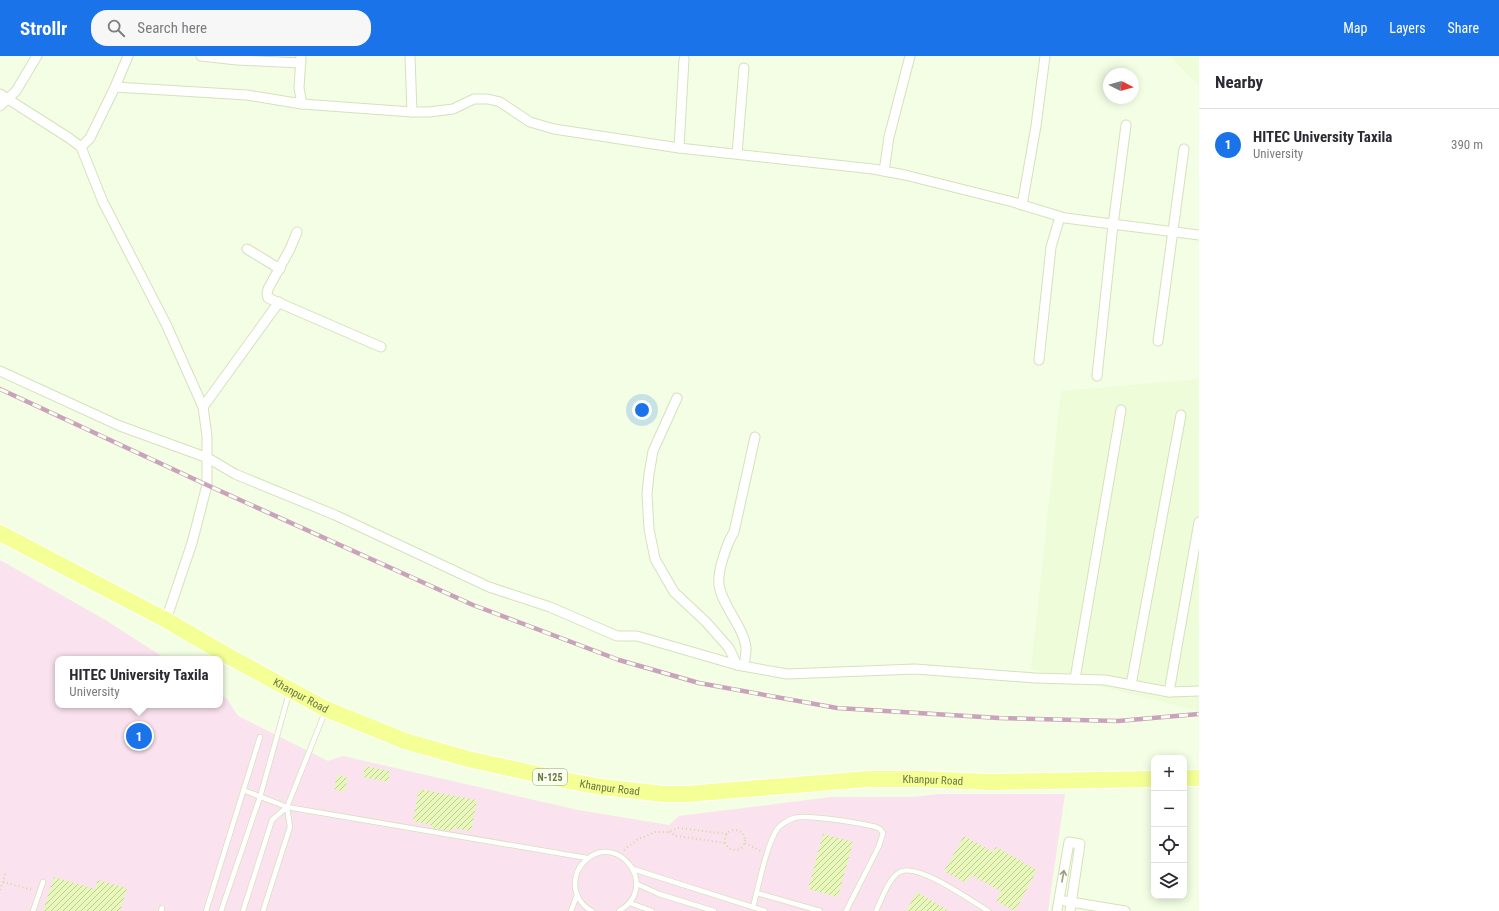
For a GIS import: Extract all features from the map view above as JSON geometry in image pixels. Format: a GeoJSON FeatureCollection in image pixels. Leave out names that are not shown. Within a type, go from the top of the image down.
{"type":"FeatureCollection","features":[{"type":"Feature","properties":{"kind":"highway","name":"Khanpur Road"},"geometry":{"type":"LineString","coordinates":[[0,533],[166,620],[326,710],[405,742],[515,770],[602,787],[664,794],[687,794],[868,779],[919,779],[989,782],[1151,779]]}},
{"type":"Feature","properties":{"kind":"highway"},"geometry":{"type":"LineString","coordinates":[[1187,778],[1199,778]]}},
{"type":"Feature","properties":{"kind":"street"},"geometry":{"type":"LineString","coordinates":[[0,106],[4,97],[16,91],[37,56]]}},
{"type":"Feature","properties":{"kind":"street"},"geometry":{"type":"LineString","coordinates":[[81,147],[90,138],[115,87],[128,56]]}},
{"type":"Feature","properties":{"kind":"street"},"geometry":{"type":"LineString","coordinates":[[201,56],[237,60],[301,59],[299,88],[302,104]]}},
{"type":"Feature","properties":{"kind":"street"},"geometry":{"type":"LineString","coordinates":[[410,56],[412,112]]}},
{"type":"Feature","properties":{"kind":"street"},"geometry":{"type":"LineString","coordinates":[[884,171],[889,137],[910,56]]}},
{"type":"Feature","properties":{"kind":"street"},"geometry":{"type":"LineString","coordinates":[[1022,205],[1036,126],[1045,56]]}},
{"type":"Feature","properties":{"kind":"street"},"geometry":{"type":"LineString","coordinates":[[679,148],[684,59]]}},
{"type":"Feature","properties":{"kind":"street"},"geometry":{"type":"LineString","coordinates":[[737,154],[744,68]]}},
{"type":"Feature","properties":{"kind":"street"},"geometry":{"type":"LineString","coordinates":[[115,87],[247,95],[302,104],[412,112],[429,112],[453,109],[474,99],[488,99],[500,102],[530,122],[554,129],[679,148],[884,171],[1022,205],[1060,217],[1199,235]]}},
{"type":"Feature","properties":{"kind":"street"},"geometry":{"type":"LineString","coordinates":[[4,97],[81,147],[103,202],[166,324],[203,407],[208,458],[208,486],[192,543],[166,620]]}},
{"type":"Feature","properties":{"kind":"street"},"geometry":{"type":"LineString","coordinates":[[1097,376],[1113,225],[1126,125]]}},
{"type":"Feature","properties":{"kind":"street"},"geometry":{"type":"LineString","coordinates":[[1158,341],[1184,149]]}},
{"type":"Feature","properties":{"kind":"street"},"geometry":{"type":"LineString","coordinates":[[1039,360],[1051,247],[1060,217]]}},
{"type":"Feature","properties":{"kind":"street"},"geometry":{"type":"LineString","coordinates":[[297,232],[290,249],[268,290],[268,298],[381,347]]}},
{"type":"Feature","properties":{"kind":"street"},"geometry":{"type":"LineString","coordinates":[[247,249],[280,269]]}},
{"type":"Feature","properties":{"kind":"street"},"geometry":{"type":"LineString","coordinates":[[203,407],[279,302]]}},
{"type":"Feature","properties":{"kind":"street"},"geometry":{"type":"LineString","coordinates":[[0,371],[120,426],[208,458],[235,474],[335,515],[489,587],[550,607],[617,636],[637,636],[741,665],[787,674],[915,669],[1035,678],[1105,680],[1169,692],[1199,692]]}},
{"type":"Feature","properties":{"kind":"street"},"geometry":{"type":"LineString","coordinates":[[677,398],[653,450],[648,474],[647,494],[649,529],[655,559],[674,592],[706,622],[729,648],[741,665]]}},
{"type":"Feature","properties":{"kind":"street"},"geometry":{"type":"LineString","coordinates":[[1075,679],[1121,410]]}},
{"type":"Feature","properties":{"kind":"street"},"geometry":{"type":"LineString","coordinates":[[1132,685],[1181,415]]}},
{"type":"Feature","properties":{"kind":"street"},"geometry":{"type":"LineString","coordinates":[[741,665],[746,648],[744,637],[719,585],[728,541],[734,532],[755,437]]}},
{"type":"Feature","properties":{"kind":"street"},"geometry":{"type":"LineString","coordinates":[[1169,692],[1199,522]]}},
{"type":"Feature","properties":{"kind":"street"},"geometry":{"type":"LineString","coordinates":[[1057,911],[1069,842],[1080,844],[1071,907]]}},
{"type":"Feature","properties":{"kind":"street"},"geometry":{"type":"LineString","coordinates":[[1059,900],[1071,907],[1125,911]]}},
{"type":"Feature","properties":{"kind":"lane"},"geometry":{"type":"LineString","coordinates":[[221,911],[260,797],[290,689]]}},
{"type":"Feature","properties":{"kind":"lane"},"geometry":{"type":"LineString","coordinates":[[242,911],[272,820],[287,807],[326,710]]}},
{"type":"Feature","properties":{"kind":"lane"},"geometry":{"type":"LineString","coordinates":[[206,911],[260,737]]}},
{"type":"Feature","properties":{"kind":"lane"},"geometry":{"type":"LineString","coordinates":[[243,790],[287,807],[587,858]]}},
{"type":"Feature","properties":{"kind":"lane"},"geometry":{"type":"LineString","coordinates":[[263,911],[290,827],[287,807]]}},
{"type":"Feature","properties":{"kind":"lane"},"geometry":{"type":"LineString","coordinates":[[753,907],[770,843],[778,829],[786,822],[794,818],[807,816],[869,826],[880,829],[883,833],[882,839],[846,911]]}},
{"type":"Feature","properties":{"kind":"lane"},"geometry":{"type":"LineString","coordinates":[[591,911],[581,902],[577,895],[575,887],[576,875],[587,858],[602,852],[610,852],[625,859],[633,869],[637,880],[634,896],[630,903],[625,910],[619,911]]}},
{"type":"Feature","properties":{"kind":"lane"},"geometry":{"type":"LineString","coordinates":[[633,869],[765,911]]}},
{"type":"Feature","properties":{"kind":"lane"},"geometry":{"type":"LineString","coordinates":[[876,911],[895,876],[900,871],[915,870],[988,911]]}},
{"type":"Feature","properties":{"kind":"lane"},"geometry":{"type":"LineString","coordinates":[[34,911],[43,882]]}},
{"type":"Feature","properties":{"kind":"lane"},"geometry":{"type":"LineString","coordinates":[[637,884],[659,894],[714,911]]}},
{"type":"Feature","properties":{"kind":"lane"},"geometry":{"type":"LineString","coordinates":[[757,893],[820,911]]}},
{"type":"Feature","properties":{"kind":"lane"},"geometry":{"type":"LineString","coordinates":[[571,911],[577,895]]}},
{"type":"Feature","properties":{"kind":"lane"},"geometry":{"type":"LineString","coordinates":[[630,903],[652,911]]}},
{"type":"Feature","properties":{"kind":"path"},"geometry":{"type":"LineString","coordinates":[[618,855],[638,839],[656,832],[668,832],[678,828],[727,834],[734,830],[742,832],[745,843],[740,850],[737,851],[729,849],[725,843],[727,834]]}},
{"type":"Feature","properties":{"kind":"path"},"geometry":{"type":"LineString","coordinates":[[668,832],[677,836],[725,843]]}},
{"type":"Feature","properties":{"kind":"path"},"geometry":{"type":"LineString","coordinates":[[745,843],[767,855]]}},
{"type":"Feature","properties":{"kind":"path"},"geometry":{"type":"LineString","coordinates":[[0,890],[6,872]]}},
{"type":"Feature","properties":{"kind":"path"},"geometry":{"type":"LineString","coordinates":[[3,882],[40,891]]}},
{"type":"Feature","properties":{"kind":"shaded area"},"geometry":{"type":"Polygon","coordinates":[[[1170,56],[1199,56],[1199,86],[1170,56]]]}},
{"type":"Feature","properties":{"kind":"shaded area"},"geometry":{"type":"Polygon","coordinates":[[[1199,379],[1199,711],[1031,669],[1061,391],[1199,379]]]}},
{"type":"Feature","properties":{"kind":"shaded area"},"geometry":{"type":"Polygon","coordinates":[[[0,560],[107,621],[161,656],[55,656],[55,708],[223,708],[223,696],[227,699],[238,716],[328,761],[343,756],[578,810],[669,825],[679,816],[831,797],[912,797],[940,794],[1065,794],[1048,911],[0,911],[0,560]]]}},
{"type":"Feature","properties":{"kind":"building"},"geometry":{"type":"Polygon","coordinates":[[[365,766],[390,771],[388,782],[363,777],[365,766]]]}},
{"type":"Feature","properties":{"kind":"building"},"geometry":{"type":"Polygon","coordinates":[[[337,775],[348,778],[344,792],[334,789],[337,775]]]}},
{"type":"Feature","properties":{"kind":"building"},"geometry":{"type":"Polygon","coordinates":[[[419,789],[477,800],[471,831],[452,828],[452,831],[431,828],[432,825],[413,821],[419,789]]]}},
{"type":"Feature","properties":{"kind":"building"},"geometry":{"type":"Polygon","coordinates":[[[823,834],[853,842],[838,897],[808,889],[823,834]]]}},
{"type":"Feature","properties":{"kind":"building"},"geometry":{"type":"Polygon","coordinates":[[[964,836],[993,852],[996,847],[1037,870],[1015,911],[996,901],[1001,891],[971,875],[966,883],[944,871],[964,836]]]}},
{"type":"Feature","properties":{"kind":"building"},"geometry":{"type":"Polygon","coordinates":[[[54,877],[95,889],[98,880],[127,888],[120,911],[43,911],[54,877]]]}},
{"type":"Feature","properties":{"kind":"building"},"geometry":{"type":"Polygon","coordinates":[[[917,892],[949,911],[906,911],[917,892]]]}},
{"type":"Feature","properties":{"kind":"railway"},"geometry":{"type":"LineString","coordinates":[[0,389],[207,485],[473,605],[619,660],[699,683],[837,708],[999,718],[1118,721],[1199,714]]}},
{"type":"Feature","properties":{"kind":"place","name":"HITEC University Taxila"},"geometry":{"type":"Point","coordinates":[139,736]}}]}
